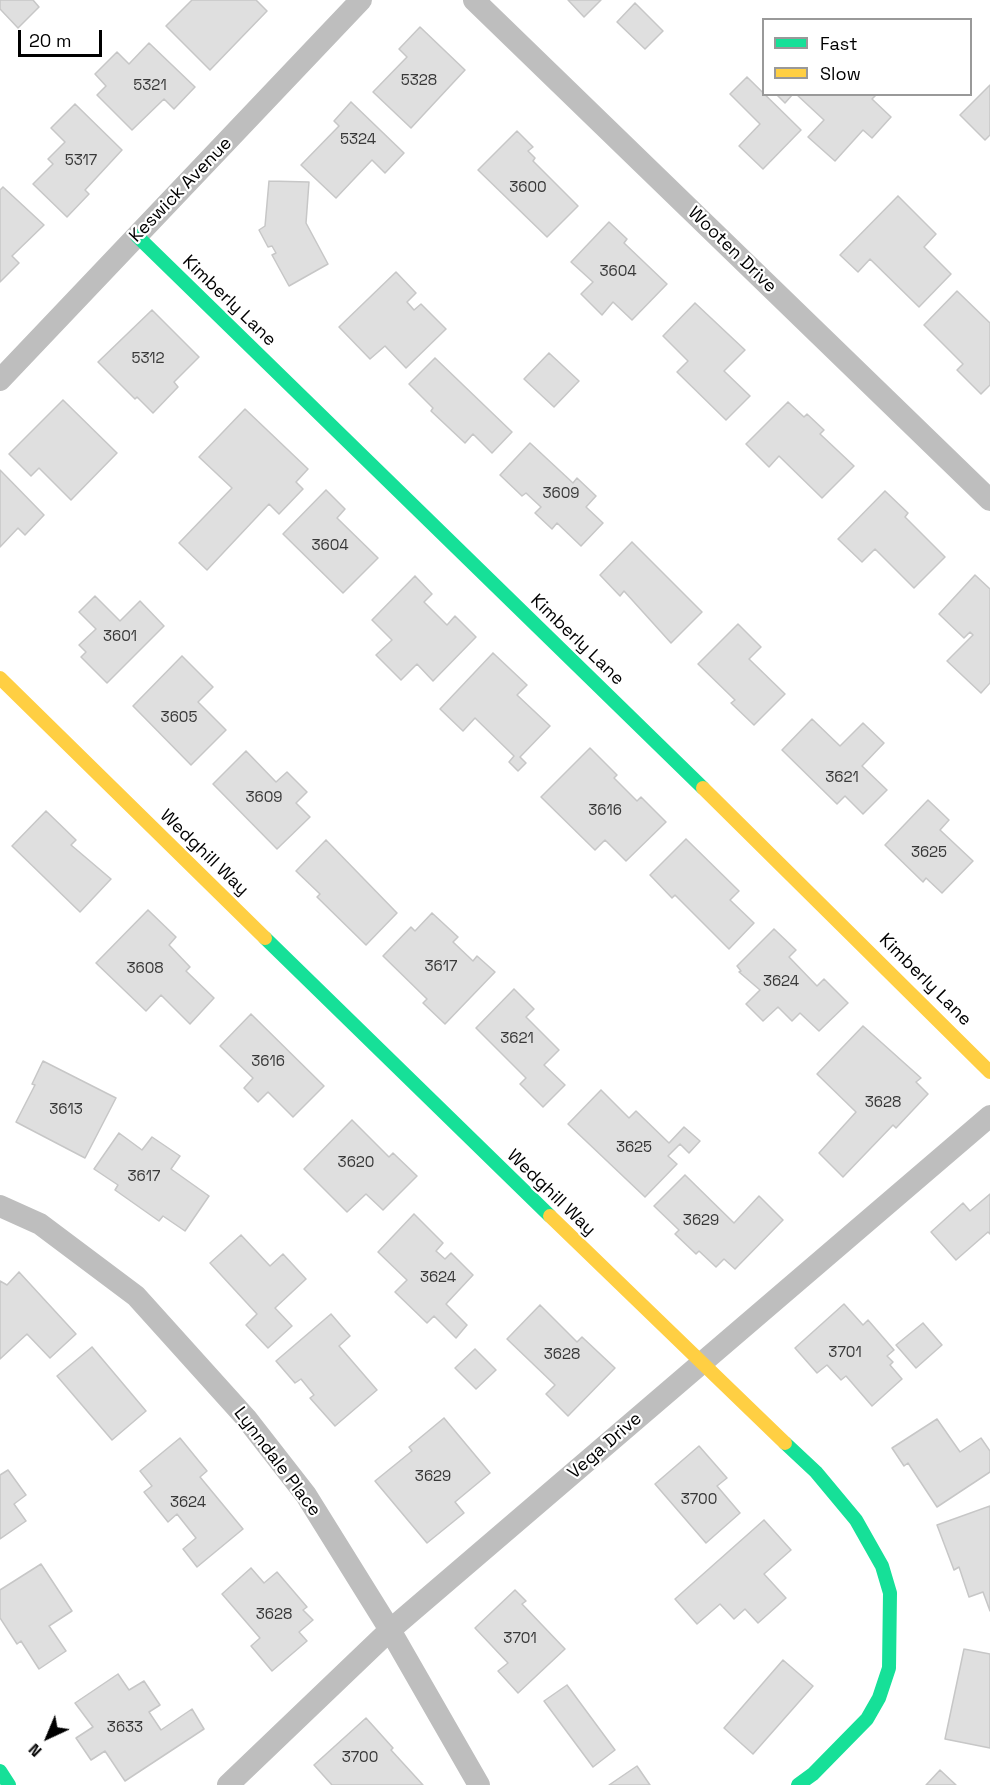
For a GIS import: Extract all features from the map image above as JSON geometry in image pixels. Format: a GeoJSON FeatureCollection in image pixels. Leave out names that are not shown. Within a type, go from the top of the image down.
{"type":"FeatureCollection","features":[{"type":"Feature","properties":{"kind":"street","name":"Keswick Avenue"},"geometry":{"type":"LineString","coordinates":[[0,380],[361,0]]}},
{"type":"Feature","properties":{"kind":"street","name":"Wooten Drive"},"geometry":{"type":"LineString","coordinates":[[474,0],[990,500]]}},
{"type":"Feature","properties":{"kind":"street","name":"Kimberly Lane"},"geometry":{"type":"LineString","coordinates":[[137,236],[860,940],[990,1072]]}},
{"type":"Feature","properties":{"kind":"street","name":"Wedghill Way"},"geometry":{"type":"LineString","coordinates":[[0,678],[701,1364],[816,1472],[856,1520],[882,1566],[890,1593],[889,1668],[879,1698],[867,1719],[813,1774],[798,1785]]}},
{"type":"Feature","properties":{"kind":"street","name":"Vega Drive"},"geometry":{"type":"LineString","coordinates":[[228,1785],[390,1630],[990,1116]]}},
{"type":"Feature","properties":{"kind":"street","name":"Lynndale Place"},"geometry":{"type":"LineString","coordinates":[[0,1206],[40,1224],[136,1296],[246,1418],[306,1495],[390,1630],[479,1785]]}},
{"type":"Feature","properties":{"kind":"street"},"geometry":{"type":"LineString","coordinates":[[0,1771],[9,1785]]}},
{"type":"Feature","properties":{"kind":"building"},"geometry":{"type":"Polygon","coordinates":[[[0,0],[33,0],[39,7],[18,28],[0,9],[0,0]]]}},
{"type":"Feature","properties":{"kind":"building"},"geometry":{"type":"Polygon","coordinates":[[[192,0],[256,0],[267,11],[210,70],[166,26],[192,0]]]}},
{"type":"Feature","properties":{"kind":"building"},"geometry":{"type":"Polygon","coordinates":[[[568,0],[601,0],[584,17],[568,0]]]}},
{"type":"Feature","properties":{"kind":"building"},"geometry":{"type":"Polygon","coordinates":[[[635,3],[663,31],[645,49],[617,22],[635,3]]]}},
{"type":"Feature","properties":{"kind":"building"},"geometry":{"type":"Polygon","coordinates":[[[420,27],[465,70],[411,128],[373,92],[407,57],[399,49],[420,27]]]}},
{"type":"Feature","properties":{"kind":"building"},"geometry":{"type":"Polygon","coordinates":[[[149,43],[195,87],[174,109],[164,99],[132,130],[97,95],[106,86],[95,74],[117,52],[129,64],[149,43]]]}},
{"type":"Feature","properties":{"kind":"building"},"geometry":{"type":"Polygon","coordinates":[[[747,77],[762,92],[762,96],[766,96],[801,130],[763,169],[739,146],[760,124],[730,94],[747,77]]]}},
{"type":"Feature","properties":{"kind":"building"},"geometry":{"type":"Polygon","coordinates":[[[990,85],[990,135],[985,140],[960,115],[990,85]]]}},
{"type":"Feature","properties":{"kind":"building"},"geometry":{"type":"Polygon","coordinates":[[[778,96],[791,96],[785,103],[778,96]]]}},
{"type":"Feature","properties":{"kind":"building"},"geometry":{"type":"Polygon","coordinates":[[[798,96],[875,96],[872,99],[891,117],[872,138],[863,130],[835,161],[808,137],[824,120],[798,96]]]}},
{"type":"Feature","properties":{"kind":"building"},"geometry":{"type":"Polygon","coordinates":[[[351,102],[404,153],[385,173],[372,160],[336,198],[301,165],[339,126],[334,121],[351,102]]]}},
{"type":"Feature","properties":{"kind":"building"},"geometry":{"type":"Polygon","coordinates":[[[75,104],[122,150],[85,190],[89,194],[67,217],[33,184],[53,164],[48,159],[65,142],[51,128],[75,104]]]}},
{"type":"Feature","properties":{"kind":"building"},"geometry":{"type":"Polygon","coordinates":[[[517,131],[533,147],[528,151],[535,158],[533,161],[578,206],[547,237],[478,170],[517,131]]]}},
{"type":"Feature","properties":{"kind":"building"},"geometry":{"type":"Polygon","coordinates":[[[269,181],[309,182],[306,223],[328,264],[289,286],[272,255],[276,253],[272,246],[268,247],[259,230],[265,226],[269,181]]]}},
{"type":"Feature","properties":{"kind":"building"},"geometry":{"type":"Polygon","coordinates":[[[3,187],[44,225],[12,256],[19,263],[0,282],[0,190],[3,187]]]}},
{"type":"Feature","properties":{"kind":"building"},"geometry":{"type":"Polygon","coordinates":[[[898,196],[936,234],[924,247],[951,274],[919,307],[870,259],[858,272],[840,255],[898,196]]]}},
{"type":"Feature","properties":{"kind":"building"},"geometry":{"type":"Polygon","coordinates":[[[609,222],[627,239],[624,243],[667,284],[632,320],[613,302],[602,315],[581,294],[593,282],[571,262],[609,222]]]}},
{"type":"Feature","properties":{"kind":"building"},"geometry":{"type":"Polygon","coordinates":[[[396,272],[416,293],[407,302],[414,310],[421,304],[446,329],[406,368],[385,346],[370,359],[339,327],[396,272]]]}},
{"type":"Feature","properties":{"kind":"building"},"geometry":{"type":"Polygon","coordinates":[[[957,291],[990,323],[990,385],[981,394],[957,370],[963,364],[924,325],[957,291]]]}},
{"type":"Feature","properties":{"kind":"building"},"geometry":{"type":"Polygon","coordinates":[[[695,303],[745,350],[724,371],[750,396],[726,420],[677,372],[688,361],[663,336],[695,303]]]}},
{"type":"Feature","properties":{"kind":"building"},"geometry":{"type":"Polygon","coordinates":[[[152,310],[199,357],[174,382],[178,387],[153,413],[137,397],[135,399],[98,362],[152,310]]]}},
{"type":"Feature","properties":{"kind":"building"},"geometry":{"type":"Polygon","coordinates":[[[549,353],[579,381],[554,407],[524,379],[549,353]]]}},
{"type":"Feature","properties":{"kind":"building"},"geometry":{"type":"Polygon","coordinates":[[[435,358],[512,432],[492,453],[473,434],[465,443],[431,411],[433,408],[409,384],[435,358]]]}},
{"type":"Feature","properties":{"kind":"building"},"geometry":{"type":"Polygon","coordinates":[[[63,400],[117,453],[71,500],[39,468],[31,476],[9,454],[63,400]]]}},
{"type":"Feature","properties":{"kind":"building"},"geometry":{"type":"Polygon","coordinates":[[[788,402],[804,417],[807,414],[824,430],[820,434],[854,466],[822,498],[779,456],[769,467],[746,444],[788,402]]]}},
{"type":"Feature","properties":{"kind":"building"},"geometry":{"type":"Polygon","coordinates":[[[245,409],[308,469],[296,482],[303,489],[279,514],[269,504],[207,570],[179,543],[232,488],[199,457],[245,409]]]}},
{"type":"Feature","properties":{"kind":"building"},"geometry":{"type":"Polygon","coordinates":[[[530,443],[573,483],[577,478],[596,496],[586,507],[603,523],[581,546],[557,523],[552,529],[535,513],[541,507],[526,493],[522,496],[500,475],[530,443]]]}},
{"type":"Feature","properties":{"kind":"building"},"geometry":{"type":"Polygon","coordinates":[[[0,470],[44,515],[25,535],[18,528],[0,547],[0,470]]]}},
{"type":"Feature","properties":{"kind":"building"},"geometry":{"type":"Polygon","coordinates":[[[326,490],[345,509],[337,518],[378,558],[343,593],[283,534],[326,490]]]}},
{"type":"Feature","properties":{"kind":"building"},"geometry":{"type":"Polygon","coordinates":[[[885,491],[908,513],[905,517],[945,557],[914,588],[875,549],[862,562],[838,539],[885,491]]]}},
{"type":"Feature","properties":{"kind":"building"},"geometry":{"type":"Polygon","coordinates":[[[632,542],[702,612],[671,643],[624,591],[620,596],[600,575],[632,542]]]}},
{"type":"Feature","properties":{"kind":"building"},"geometry":{"type":"Polygon","coordinates":[[[975,575],[990,589],[990,683],[981,693],[947,661],[973,635],[970,632],[964,638],[939,614],[975,575]]]}},
{"type":"Feature","properties":{"kind":"building"},"geometry":{"type":"Polygon","coordinates":[[[415,576],[432,594],[424,602],[447,625],[455,616],[476,637],[433,681],[417,664],[401,680],[376,655],[392,640],[372,620],[415,576]]]}},
{"type":"Feature","properties":{"kind":"building"},"geometry":{"type":"Polygon","coordinates":[[[95,596],[120,621],[140,601],[164,626],[107,683],[81,657],[86,652],[79,645],[96,629],[79,612],[95,596]]]}},
{"type":"Feature","properties":{"kind":"building"},"geometry":{"type":"Polygon","coordinates":[[[738,624],[761,647],[749,659],[785,694],[754,725],[731,703],[735,700],[698,664],[738,624]]]}},
{"type":"Feature","properties":{"kind":"building"},"geometry":{"type":"Polygon","coordinates":[[[493,653],[527,685],[517,695],[550,726],[520,757],[526,763],[518,771],[509,762],[514,756],[475,718],[463,731],[440,709],[493,653]]]}},
{"type":"Feature","properties":{"kind":"building"},"geometry":{"type":"Polygon","coordinates":[[[182,656],[213,687],[198,702],[226,730],[191,765],[133,706],[182,656]]]}},
{"type":"Feature","properties":{"kind":"building"},"geometry":{"type":"Polygon","coordinates":[[[812,719],[840,746],[863,723],[884,743],[862,766],[887,790],[863,814],[845,796],[837,804],[782,750],[812,719]]]}},
{"type":"Feature","properties":{"kind":"building"},"geometry":{"type":"Polygon","coordinates":[[[590,748],[617,775],[614,778],[637,801],[641,797],[666,822],[626,861],[605,840],[595,850],[541,797],[590,748]]]}},
{"type":"Feature","properties":{"kind":"building"},"geometry":{"type":"Polygon","coordinates":[[[246,751],[276,782],[287,772],[307,792],[296,803],[310,817],[277,849],[213,784],[246,751]]]}},
{"type":"Feature","properties":{"kind":"building"},"geometry":{"type":"Polygon","coordinates":[[[928,800],[949,820],[940,830],[973,861],[942,893],[926,878],[923,882],[885,845],[928,800]]]}},
{"type":"Feature","properties":{"kind":"building"},"geometry":{"type":"Polygon","coordinates":[[[46,811],[76,840],[71,845],[111,879],[80,912],[12,846],[46,811]]]}},
{"type":"Feature","properties":{"kind":"building"},"geometry":{"type":"Polygon","coordinates":[[[686,839],[739,891],[730,900],[754,923],[729,949],[675,895],[672,898],[650,875],[686,839]]]}},
{"type":"Feature","properties":{"kind":"building"},"geometry":{"type":"Polygon","coordinates":[[[326,840],[397,913],[366,945],[317,897],[320,894],[296,871],[326,840]]]}},
{"type":"Feature","properties":{"kind":"building"},"geometry":{"type":"Polygon","coordinates":[[[148,910],[176,937],[169,945],[190,967],[186,971],[214,998],[190,1024],[161,995],[146,1011],[96,963],[148,910]]]}},
{"type":"Feature","properties":{"kind":"building"},"geometry":{"type":"Polygon","coordinates":[[[432,913],[458,937],[453,942],[473,961],[477,956],[495,972],[445,1024],[423,1003],[427,999],[383,956],[411,927],[415,931],[432,913]]]}},
{"type":"Feature","properties":{"kind":"building"},"geometry":{"type":"Polygon","coordinates":[[[774,929],[796,950],[789,957],[817,986],[824,979],[848,1003],[819,1031],[800,1013],[792,1021],[778,1007],[763,1021],[746,1004],[760,990],[739,972],[741,971],[737,966],[774,929]]]}},
{"type":"Feature","properties":{"kind":"building"},"geometry":{"type":"Polygon","coordinates":[[[514,989],[534,1009],[526,1017],[559,1050],[544,1065],[565,1085],[543,1107],[520,1084],[526,1078],[476,1028],[514,989]]]}},
{"type":"Feature","properties":{"kind":"building"},"geometry":{"type":"Polygon","coordinates":[[[251,1014],[324,1086],[293,1117],[268,1092],[258,1102],[244,1088],[253,1078],[220,1046],[251,1014]]]}},
{"type":"Feature","properties":{"kind":"building"},"geometry":{"type":"Polygon","coordinates":[[[863,1026],[921,1078],[916,1082],[928,1094],[896,1128],[893,1125],[843,1177],[819,1153],[856,1112],[817,1074],[863,1026]]]}},
{"type":"Feature","properties":{"kind":"building"},"geometry":{"type":"Polygon","coordinates":[[[43,1061],[116,1098],[85,1158],[16,1122],[35,1085],[32,1084],[43,1061]]]}},
{"type":"Feature","properties":{"kind":"building"},"geometry":{"type":"Polygon","coordinates":[[[601,1090],[629,1118],[636,1111],[669,1143],[684,1127],[700,1141],[689,1153],[680,1144],[668,1156],[677,1164],[645,1197],[568,1124],[601,1090]]]}},
{"type":"Feature","properties":{"kind":"building"},"geometry":{"type":"Polygon","coordinates":[[[352,1120],[389,1157],[393,1153],[417,1176],[383,1210],[366,1194],[347,1212],[304,1169],[352,1120]]]}},
{"type":"Feature","properties":{"kind":"building"},"geometry":{"type":"Polygon","coordinates":[[[119,1133],[142,1150],[152,1137],[180,1156],[171,1169],[209,1196],[185,1231],[163,1216],[159,1221],[115,1190],[118,1185],[94,1169],[119,1133]]]}},
{"type":"Feature","properties":{"kind":"building"},"geometry":{"type":"Polygon","coordinates":[[[685,1175],[734,1223],[759,1196],[783,1220],[735,1269],[724,1259],[716,1267],[699,1251],[696,1254],[675,1234],[679,1230],[654,1206],[685,1175]]]}},
{"type":"Feature","properties":{"kind":"building"},"geometry":{"type":"Polygon","coordinates":[[[990,1194],[990,1234],[988,1232],[956,1260],[931,1232],[963,1203],[970,1211],[990,1194]]]}},
{"type":"Feature","properties":{"kind":"building"},"geometry":{"type":"Polygon","coordinates":[[[414,1214],[443,1243],[436,1251],[445,1259],[451,1253],[473,1275],[446,1304],[467,1325],[456,1338],[434,1316],[427,1323],[395,1292],[407,1280],[378,1252],[414,1214]]]}},
{"type":"Feature","properties":{"kind":"building"},"geometry":{"type":"Polygon","coordinates":[[[241,1235],[270,1266],[283,1254],[306,1279],[275,1308],[292,1326],[268,1348],[246,1325],[257,1314],[210,1263],[241,1235]]]}},
{"type":"Feature","properties":{"kind":"building"},"geometry":{"type":"Polygon","coordinates":[[[19,1272],[76,1334],[50,1358],[27,1334],[0,1359],[0,1281],[7,1285],[19,1272]]]}},
{"type":"Feature","properties":{"kind":"building"},"geometry":{"type":"Polygon","coordinates":[[[844,1304],[863,1325],[868,1320],[894,1350],[887,1356],[893,1362],[890,1365],[902,1379],[872,1406],[846,1376],[841,1380],[827,1365],[817,1373],[795,1348],[844,1304]]]}},
{"type":"Feature","properties":{"kind":"building"},"geometry":{"type":"Polygon","coordinates":[[[540,1305],[577,1342],[582,1337],[615,1368],[568,1416],[546,1394],[555,1385],[507,1339],[540,1305]]]}},
{"type":"Feature","properties":{"kind":"building"},"geometry":{"type":"Polygon","coordinates":[[[331,1314],[350,1336],[339,1346],[377,1390],[335,1426],[310,1398],[314,1395],[301,1379],[295,1383],[276,1361],[331,1314]]]}},
{"type":"Feature","properties":{"kind":"building"},"geometry":{"type":"Polygon","coordinates":[[[923,1323],[942,1345],[916,1368],[896,1345],[923,1323]]]}},
{"type":"Feature","properties":{"kind":"building"},"geometry":{"type":"Polygon","coordinates":[[[92,1347],[146,1411],[112,1440],[57,1376],[92,1347]]]}},
{"type":"Feature","properties":{"kind":"building"},"geometry":{"type":"Polygon","coordinates":[[[475,1349],[496,1370],[476,1389],[455,1368],[475,1349]]]}},
{"type":"Feature","properties":{"kind":"building"},"geometry":{"type":"Polygon","coordinates":[[[444,1418],[490,1473],[455,1502],[464,1513],[427,1543],[375,1481],[412,1451],[409,1447],[444,1418]]]}},
{"type":"Feature","properties":{"kind":"building"},"geometry":{"type":"Polygon","coordinates":[[[937,1419],[960,1452],[981,1438],[990,1451],[990,1472],[937,1507],[908,1463],[904,1466],[892,1448],[937,1419]]]}},
{"type":"Feature","properties":{"kind":"building"},"geometry":{"type":"Polygon","coordinates":[[[180,1438],[207,1471],[200,1477],[243,1529],[197,1567],[183,1549],[196,1538],[177,1514],[168,1522],[144,1492],[152,1486],[140,1471],[180,1438]]]}},
{"type":"Feature","properties":{"kind":"building"},"geometry":{"type":"Polygon","coordinates":[[[699,1446],[727,1478],[717,1486],[740,1513],[706,1543],[655,1484],[699,1446]]]}},
{"type":"Feature","properties":{"kind":"building"},"geometry":{"type":"Polygon","coordinates":[[[8,1470],[26,1495],[14,1504],[26,1521],[0,1539],[0,1475],[8,1470]]]}},
{"type":"Feature","properties":{"kind":"building"},"geometry":{"type":"Polygon","coordinates":[[[990,1506],[990,1611],[983,1592],[969,1597],[959,1567],[954,1570],[937,1525],[990,1506]]]}},
{"type":"Feature","properties":{"kind":"building"},"geometry":{"type":"Polygon","coordinates":[[[764,1520],[791,1550],[764,1574],[786,1598],[758,1623],[745,1609],[734,1619],[720,1604],[697,1624],[675,1599],[764,1520]]]}},
{"type":"Feature","properties":{"kind":"building"},"geometry":{"type":"Polygon","coordinates":[[[41,1564],[72,1611],[49,1626],[66,1651],[39,1669],[21,1641],[17,1644],[0,1618],[0,1590],[41,1564]]]}},
{"type":"Feature","properties":{"kind":"building"},"geometry":{"type":"Polygon","coordinates":[[[251,1568],[264,1583],[277,1572],[307,1607],[303,1610],[313,1620],[299,1632],[307,1641],[272,1671],[251,1646],[260,1638],[222,1594],[251,1568]]]}},
{"type":"Feature","properties":{"kind":"building"},"geometry":{"type":"Polygon","coordinates":[[[515,1590],[526,1601],[522,1604],[565,1649],[518,1693],[498,1671],[508,1663],[475,1628],[515,1590]]]}},
{"type":"Feature","properties":{"kind":"building"},"geometry":{"type":"Polygon","coordinates":[[[964,1649],[990,1654],[990,1748],[945,1739],[964,1649]]]}},
{"type":"Feature","properties":{"kind":"building"},"geometry":{"type":"Polygon","coordinates":[[[783,1660],[813,1686],[753,1754],[724,1728],[783,1660]]]}},
{"type":"Feature","properties":{"kind":"building"},"geometry":{"type":"Polygon","coordinates":[[[118,1674],[129,1690],[144,1681],[160,1705],[149,1712],[161,1730],[192,1709],[204,1729],[125,1781],[105,1751],[91,1760],[76,1738],[93,1727],[75,1703],[118,1674]]]}},
{"type":"Feature","properties":{"kind":"building"},"geometry":{"type":"Polygon","coordinates":[[[567,1685],[615,1750],[593,1767],[544,1701],[567,1685]]]}},
{"type":"Feature","properties":{"kind":"building"},"geometry":{"type":"Polygon","coordinates":[[[366,1718],[423,1785],[332,1785],[314,1765],[366,1718]]]}},
{"type":"Feature","properties":{"kind":"building"},"geometry":{"type":"Polygon","coordinates":[[[637,1766],[650,1785],[609,1785],[637,1766]]]}},
{"type":"Feature","properties":{"kind":"building"},"geometry":{"type":"Polygon","coordinates":[[[940,1770],[956,1785],[926,1785],[940,1770]]]}},
{"type":"Feature","properties":{"kind":"traffic: fast"},"geometry":{"type":"LineString","coordinates":[[137,236],[703,788]]}},
{"type":"Feature","properties":{"kind":"traffic: fast"},"geometry":{"type":"LineString","coordinates":[[265,938],[550,1216]]}},
{"type":"Feature","properties":{"kind":"traffic: fast"},"geometry":{"type":"LineString","coordinates":[[785,1443],[816,1472],[856,1520],[882,1566],[890,1593],[889,1668],[879,1698],[867,1719],[813,1774],[798,1785]]}},
{"type":"Feature","properties":{"kind":"traffic: fast"},"geometry":{"type":"LineString","coordinates":[[0,1771],[9,1785]]}},
{"type":"Feature","properties":{"kind":"traffic: slow"},"geometry":{"type":"LineString","coordinates":[[0,678],[265,938]]}},
{"type":"Feature","properties":{"kind":"traffic: slow"},"geometry":{"type":"LineString","coordinates":[[703,788],[990,1072]]}},
{"type":"Feature","properties":{"kind":"traffic: slow"},"geometry":{"type":"LineString","coordinates":[[550,1216],[785,1443]]}}]}
